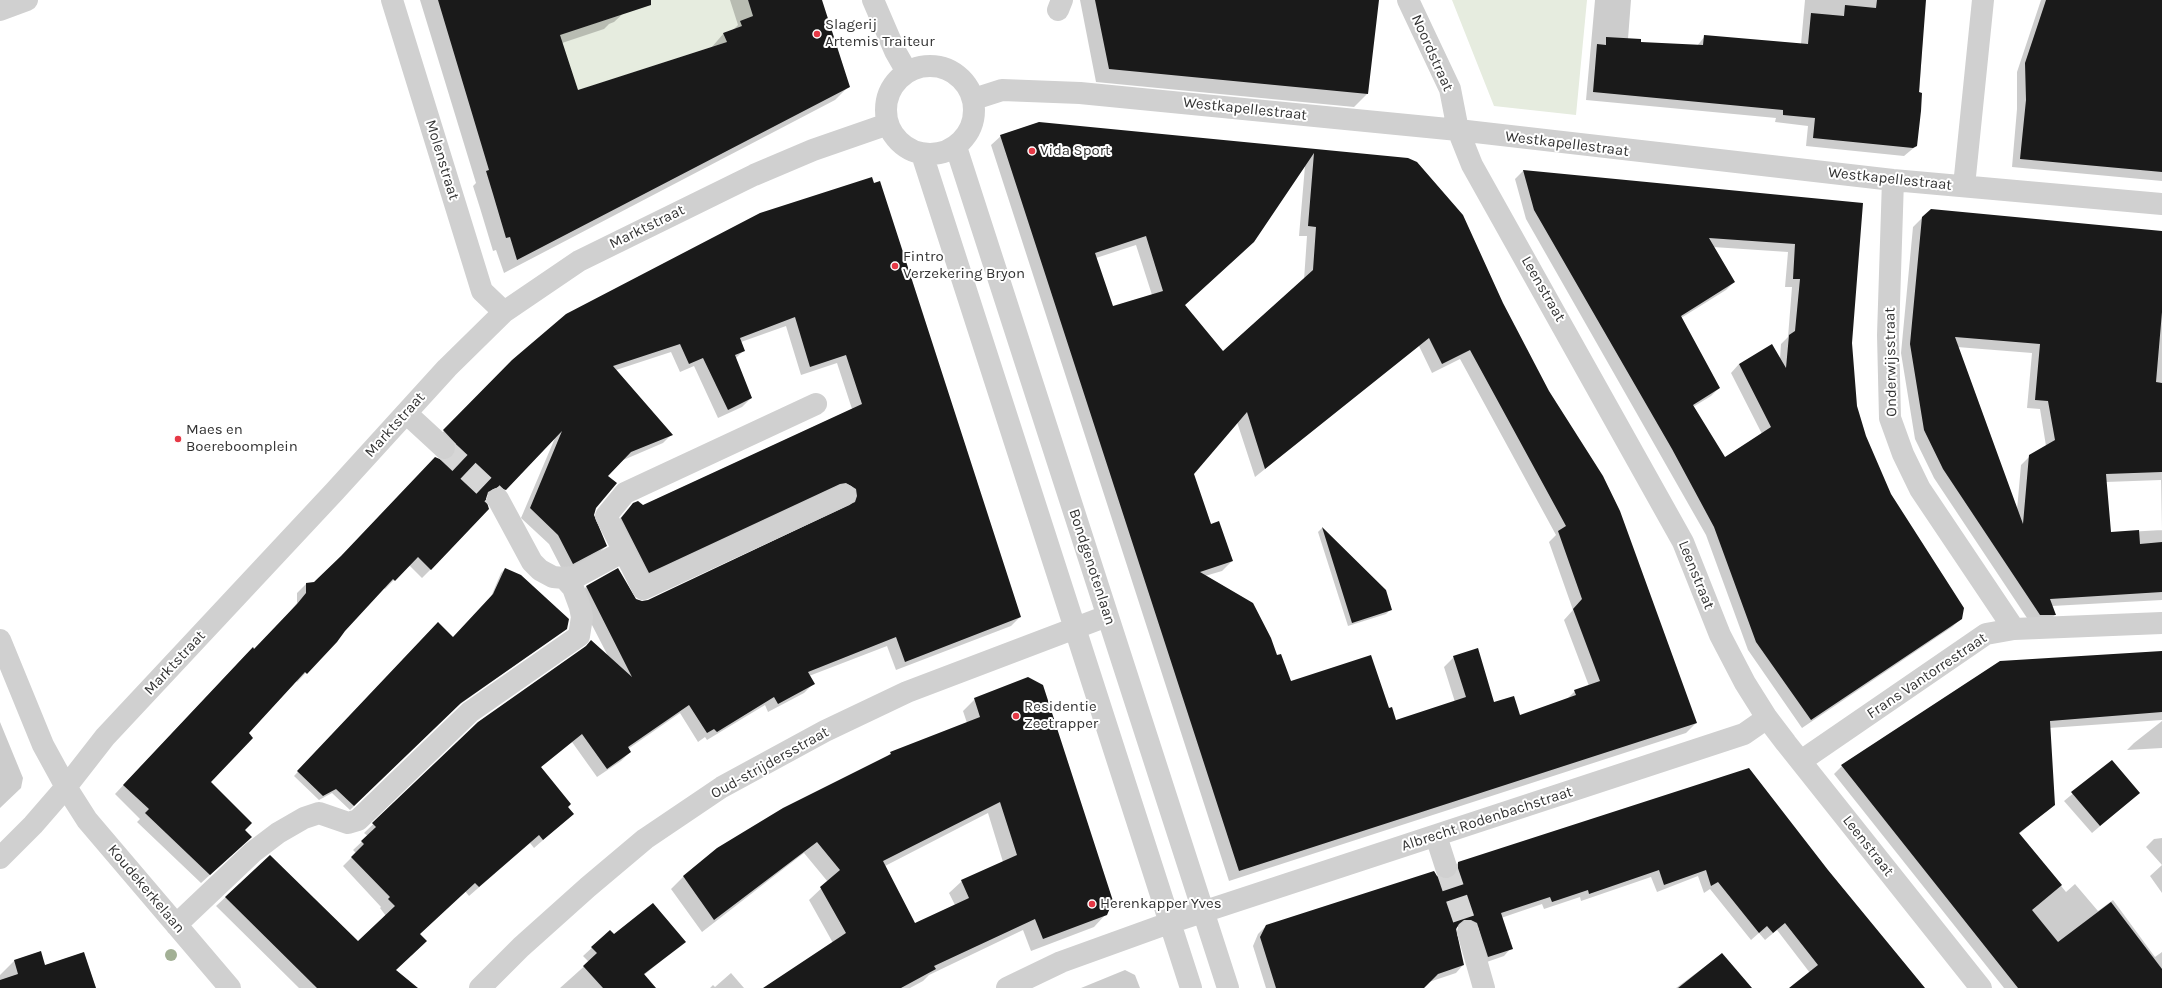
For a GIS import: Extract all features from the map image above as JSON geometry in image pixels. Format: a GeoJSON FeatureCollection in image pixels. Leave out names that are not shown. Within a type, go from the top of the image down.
{"type":"FeatureCollection","features":[{"type":"Feature","properties":{"kind":"street"},"geometry":{"type":"LineString","coordinates":[[0,10],[27,0]]}},
{"type":"Feature","properties":{"kind":"street","name":"Molenstraat"},"geometry":{"type":"LineString","coordinates":[[392,0],[482,291],[504,312]]}},
{"type":"Feature","properties":{"kind":"street"},"geometry":{"type":"LineString","coordinates":[[873,0],[895,51],[907,72]]}},
{"type":"Feature","properties":{"kind":"street","name":"Noordstraat"},"geometry":{"type":"LineString","coordinates":[[1408,0],[1450,88],[1458,130]]}},
{"type":"Feature","properties":{"kind":"street"},"geometry":{"type":"LineString","coordinates":[[1964,186],[1983,0]]}},
{"type":"Feature","properties":{"kind":"street"},"geometry":{"type":"LineString","coordinates":[[927,65],[947,68],[964,80],[974,99],[975,117],[968,134],[956,147],[939,154],[922,154],[907,148],[895,138],[888,124],[886,105],[892,86],[907,72],[927,65]]}},
{"type":"Feature","properties":{"kind":"street","name":"Westkapellestraat"},"geometry":{"type":"LineString","coordinates":[[974,99],[1002,90],[1080,93],[1458,130],[1893,180],[2162,204]]}},
{"type":"Feature","properties":{"kind":"street","name":"Marktstraat"},"geometry":{"type":"LineString","coordinates":[[0,858],[33,825],[66,788],[105,737],[335,491],[447,368],[504,312],[579,261],[754,175],[813,150],[888,124]]}},
{"type":"Feature","properties":{"kind":"street","name":"Leenstraat"},"geometry":{"type":"LineString","coordinates":[[1458,130],[1472,164],[1683,542],[1720,635],[1767,718],[1981,988]]}},
{"type":"Feature","properties":{"kind":"street","name":"Bondgenotenlaan"},"geometry":{"type":"LineString","coordinates":[[956,147],[1228,988]]}},
{"type":"Feature","properties":{"kind":"street"},"geometry":{"type":"LineString","coordinates":[[922,154],[1073,629],[1190,988]]}},
{"type":"Feature","properties":{"kind":"street","name":"Onderwijsstraat"},"geometry":{"type":"LineString","coordinates":[[1893,180],[1888,335],[1890,418],[1903,454],[1920,489],[2014,629]]}},
{"type":"Feature","properties":{"kind":"street"},"geometry":{"type":"LineString","coordinates":[[816,404],[625,493],[606,516],[643,589],[845,495]]}},
{"type":"Feature","properties":{"kind":"street"},"geometry":{"type":"LineString","coordinates":[[406,413],[444,448]]}},
{"type":"Feature","properties":{"kind":"street"},"geometry":{"type":"LineString","coordinates":[[498,499],[532,562],[540,570],[553,577],[576,577],[624,551]]}},
{"type":"Feature","properties":{"kind":"street"},"geometry":{"type":"LineString","coordinates":[[176,925],[253,852],[278,833],[304,818],[319,813],[348,823],[358,820],[470,712],[579,636],[582,617],[580,607],[573,588],[564,578]]}},
{"type":"Feature","properties":{"kind":"street","name":"Oud-strijdersstraat"},"geometry":{"type":"LineString","coordinates":[[480,988],[521,947],[628,853],[645,839],[722,787],[825,731],[907,692],[1107,616]]}},
{"type":"Feature","properties":{"kind":"street","name":"Frans Vantorrestraat"},"geometry":{"type":"LineString","coordinates":[[1801,762],[1986,634],[2014,629],[2162,623]]}},
{"type":"Feature","properties":{"kind":"street","name":"Koudekerkelaan"},"geometry":{"type":"LineString","coordinates":[[0,640],[43,745],[66,788],[87,820],[230,988]]}},
{"type":"Feature","properties":{"kind":"street","name":"Albrecht Rodenbachstraat"},"geometry":{"type":"LineString","coordinates":[[1007,988],[1061,962],[1169,922],[1203,913],[1744,734],[1767,718]]}},
{"type":"Feature","properties":{"kind":"street"},"geometry":{"type":"LineString","coordinates":[[1436,836],[1446,867]]}},
{"type":"Feature","properties":{"kind":"street"},"geometry":{"type":"LineString","coordinates":[[1468,932],[1484,988]]}},
{"type":"Feature","properties":{"kind":"shaded area"},"geometry":{"type":"Polygon","coordinates":[[[626,0],[748,0],[753,16],[741,21],[742,26],[723,33],[727,42],[582,89],[593,110],[542,86],[560,34],[618,16],[617,13],[626,0]]]}},
{"type":"Feature","properties":{"kind":"shaded area"},"geometry":{"type":"Polygon","coordinates":[[[1452,0],[1587,0],[1576,115],[1494,106],[1452,0]]]}},
{"type":"Feature","properties":{"kind":"building"},"geometry":{"type":"Polygon","coordinates":[[[438,0],[651,0],[651,5],[560,35],[578,90],[727,42],[723,33],[742,26],[740,21],[753,16],[748,0],[822,0],[850,87],[517,260],[510,237],[506,238],[486,171],[489,170],[438,0]]]}},
{"type":"Feature","properties":{"kind":"building"},"geometry":{"type":"Polygon","coordinates":[[[1095,0],[1379,0],[1368,94],[1109,69],[1095,0]]]}},
{"type":"Feature","properties":{"kind":"building"},"geometry":{"type":"Polygon","coordinates":[[[1877,0],[1926,0],[1919,92],[1922,93],[1921,111],[1917,146],[1913,148],[1813,138],[1815,118],[1783,115],[1783,110],[1593,92],[1597,44],[1606,45],[1606,37],[1641,39],[1641,42],[1703,45],[1704,35],[1808,44],[1811,13],[1844,16],[1845,5],[1876,8],[1877,0]]]}},
{"type":"Feature","properties":{"kind":"building"},"geometry":{"type":"Polygon","coordinates":[[[2046,0],[2162,0],[2162,172],[2020,159],[2026,100],[2025,63],[2046,0]]]}},
{"type":"Feature","properties":{"kind":"building"},"geometry":{"type":"Polygon","coordinates":[[[1039,122],[1408,158],[1417,162],[1463,215],[1503,303],[1549,391],[1603,476],[1620,511],[1697,723],[1239,871],[1000,135],[1039,122]],[[1314,153],[1254,242],[1185,305],[1223,351],[1313,270],[1316,227],[1308,226],[1314,153]],[[1146,236],[1095,253],[1113,306],[1163,291],[1146,236]],[[1429,338],[1265,469],[1247,412],[1194,474],[1211,524],[1219,521],[1233,561],[1200,572],[1253,603],[1271,638],[1277,655],[1281,654],[1291,681],[1371,655],[1389,708],[1392,707],[1396,720],[1466,697],[1453,656],[1478,648],[1494,702],[1514,696],[1520,715],[1576,695],[1574,690],[1600,681],[1573,609],[1582,599],[1558,531],[1566,526],[1470,350],[1442,364],[1429,338]]]}},
{"type":"Feature","properties":{"kind":"building"},"geometry":{"type":"Polygon","coordinates":[[[1523,170],[1863,203],[1852,343],[1857,406],[1866,436],[1891,494],[1964,608],[1962,619],[1811,720],[1756,642],[1714,527],[1672,449],[1534,210],[1523,170]],[[1709,238],[1735,282],[1681,316],[1720,388],[1693,405],[1725,457],[1771,427],[1739,364],[1772,344],[1786,368],[1789,335],[1795,331],[1800,279],[1793,279],[1795,244],[1709,238]]]}},
{"type":"Feature","properties":{"kind":"building"},"geometry":{"type":"Polygon","coordinates":[[[872,177],[874,183],[880,181],[1021,617],[905,662],[896,637],[808,672],[815,684],[778,704],[774,697],[717,732],[714,729],[707,733],[689,705],[628,747],[631,752],[607,769],[582,734],[541,767],[571,804],[568,807],[574,814],[543,840],[539,835],[479,887],[475,883],[420,934],[427,941],[396,970],[418,988],[317,988],[225,897],[270,855],[358,941],[395,906],[388,899],[390,897],[351,857],[364,844],[361,841],[376,827],[372,823],[478,722],[586,646],[591,640],[632,677],[586,586],[618,568],[636,599],[642,601],[648,600],[855,502],[857,496],[856,489],[846,483],[840,484],[649,573],[621,518],[633,503],[638,501],[643,505],[862,404],[846,355],[810,367],[795,317],[740,338],[745,351],[735,355],[752,398],[728,410],[703,358],[689,364],[680,344],[613,366],[673,435],[631,452],[608,476],[617,483],[596,508],[594,515],[607,546],[573,564],[558,535],[530,508],[562,431],[506,490],[498,487],[488,492],[486,499],[489,509],[431,570],[418,557],[395,581],[393,579],[345,631],[337,642],[307,674],[305,672],[249,733],[253,738],[211,782],[252,823],[245,830],[252,837],[210,875],[145,813],[149,809],[123,785],[253,647],[254,649],[297,604],[306,593],[306,583],[314,582],[341,556],[435,457],[442,460],[453,457],[456,450],[456,444],[443,430],[512,360],[566,314],[760,213],[872,177]]]}},
{"type":"Feature","properties":{"kind":"building"},"geometry":{"type":"Polygon","coordinates":[[[1931,209],[2162,231],[2162,312],[2156,382],[2162,383],[2162,472],[2106,474],[2111,532],[2139,530],[2140,544],[2162,542],[2162,592],[2050,599],[2056,615],[2040,615],[1943,469],[1924,430],[1910,344],[1922,217],[1931,209]],[[1955,337],[2023,524],[2029,455],[2055,440],[2048,401],[2035,400],[2040,344],[1955,337]]]}},
{"type":"Feature","properties":{"kind":"building"},"geometry":{"type":"Polygon","coordinates":[[[1322,527],[1386,590],[1392,610],[1352,623],[1322,527]]]}},
{"type":"Feature","properties":{"kind":"building"},"geometry":{"type":"Polygon","coordinates":[[[505,568],[521,575],[569,619],[567,629],[461,703],[354,806],[336,789],[323,796],[297,771],[438,622],[453,637],[493,594],[505,568]]]}},
{"type":"Feature","properties":{"kind":"building"},"geometry":{"type":"Polygon","coordinates":[[[2162,651],[2162,712],[2050,721],[2055,805],[2019,833],[2062,885],[2032,910],[2058,942],[2111,902],[2162,969],[2162,988],[2018,988],[1841,765],[2000,661],[2162,651]]]}},
{"type":"Feature","properties":{"kind":"building"},"geometry":{"type":"Polygon","coordinates":[[[1028,677],[1043,685],[1113,901],[1107,915],[1043,939],[1035,919],[934,966],[936,969],[901,988],[763,988],[846,933],[820,887],[840,870],[817,842],[714,920],[683,876],[717,848],[783,808],[891,754],[890,752],[980,717],[974,698],[1028,677]],[[1000,802],[883,861],[915,923],[969,898],[961,880],[1017,855],[1000,802]]]}},
{"type":"Feature","properties":{"kind":"building"},"geometry":{"type":"Polygon","coordinates":[[[2112,760],[2140,793],[2100,826],[2071,792],[2112,760]]]}},
{"type":"Feature","properties":{"kind":"building"},"geometry":{"type":"Polygon","coordinates":[[[1749,768],[1828,870],[1925,988],[1789,988],[1818,965],[1785,923],[1773,933],[1767,926],[1759,933],[1718,882],[1711,886],[1706,870],[1664,885],[1659,870],[1589,894],[1588,890],[1552,902],[1550,897],[1501,913],[1513,949],[1488,957],[1477,923],[1471,920],[1464,920],[1456,929],[1464,965],[1438,974],[1424,988],[1276,988],[1260,937],[1266,925],[1434,871],[1437,876],[1443,879],[1450,879],[1458,870],[1458,862],[1749,768]]]}},
{"type":"Feature","properties":{"kind":"building"},"geometry":{"type":"Polygon","coordinates":[[[653,903],[686,942],[644,974],[656,988],[603,988],[583,966],[597,953],[591,947],[610,930],[614,934],[653,903]]]}},
{"type":"Feature","properties":{"kind":"building"},"geometry":{"type":"Polygon","coordinates":[[[41,951],[45,965],[84,952],[96,988],[0,988],[0,980],[18,974],[14,960],[41,951]]]}},
{"type":"Feature","properties":{"kind":"building"},"geometry":{"type":"Polygon","coordinates":[[[1722,953],[1752,988],[1678,988],[1722,953]]]}},
{"type":"Feature","properties":{"kind":"tunnel"},"geometry":{"type":"LineString","coordinates":[[444,448],[498,499]]}},
{"type":"Feature","properties":{"kind":"tunnel"},"geometry":{"type":"LineString","coordinates":[[1446,867],[1468,932]]}},
{"type":"Feature","properties":{"kind":"place","name":"Slagerij Artemis Traiteur"},"geometry":{"type":"Point","coordinates":[817,34]}},
{"type":"Feature","properties":{"kind":"place","name":"Vida Sport"},"geometry":{"type":"Point","coordinates":[1032,151]}},
{"type":"Feature","properties":{"kind":"place","name":"Fintro Verzekering Bryon"},"geometry":{"type":"Point","coordinates":[895,266]}},
{"type":"Feature","properties":{"kind":"place","name":"Maes en Boereboomplein"},"geometry":{"type":"Point","coordinates":[178,439]}},
{"type":"Feature","properties":{"kind":"place","name":"Residentie Zeetrapper"},"geometry":{"type":"Point","coordinates":[1016,716]}},
{"type":"Feature","properties":{"kind":"place","name":"Herenkapper Yves"},"geometry":{"type":"Point","coordinates":[1092,904]}}]}
